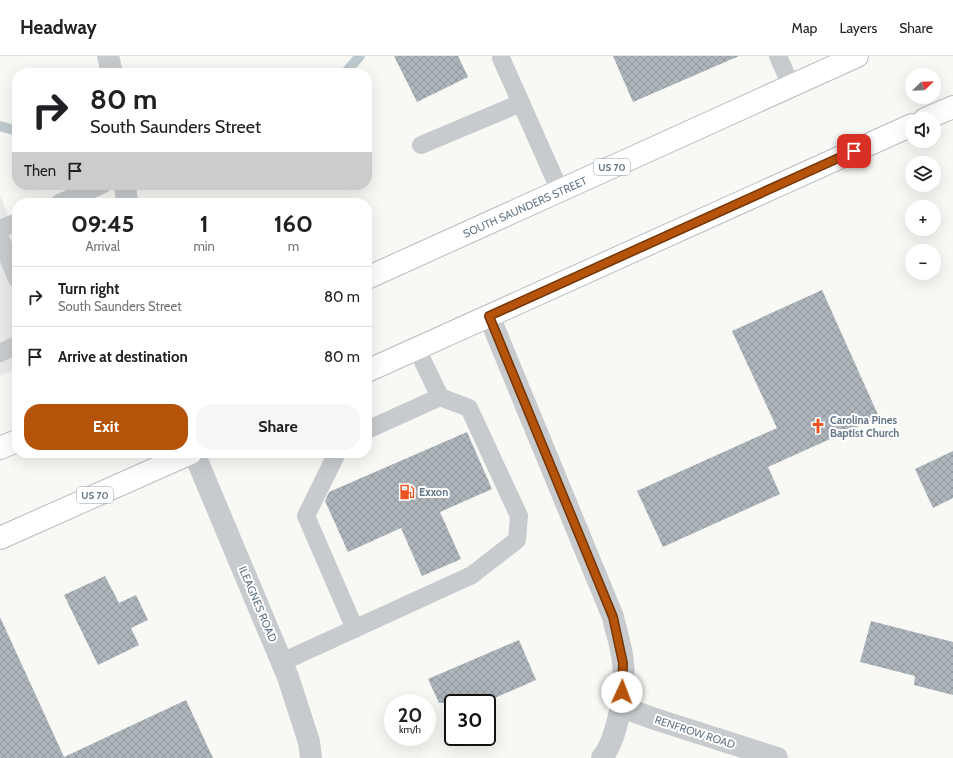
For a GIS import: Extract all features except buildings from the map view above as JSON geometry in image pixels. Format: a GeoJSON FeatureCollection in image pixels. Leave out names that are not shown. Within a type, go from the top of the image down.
{"type":"FeatureCollection","features":[{"type":"Feature","properties":{"kind":"highway","name":"SOUTH SAUNDERS STREET"},"geometry":{"type":"LineString","coordinates":[[372,276],[792,86],[847,58]]}},
{"type":"Feature","properties":{"kind":"highway"},"geometry":{"type":"LineString","coordinates":[[940,112],[953,106]]}},
{"type":"Feature","properties":{"kind":"highway"},"geometry":{"type":"LineString","coordinates":[[372,369],[905,128]]}},
{"type":"Feature","properties":{"kind":"highway"},"geometry":{"type":"LineString","coordinates":[[0,448],[12,443]]}},
{"type":"Feature","properties":{"kind":"highway","name":"US 70"},"geometry":{"type":"LineString","coordinates":[[0,538],[180,458]]}},
{"type":"Feature","properties":{"kind":"street"},"geometry":{"type":"LineString","coordinates":[[108,56],[111,68]]}},
{"type":"Feature","properties":{"kind":"street"},"geometry":{"type":"LineString","coordinates":[[489,316],[613,617],[623,663],[621,707],[609,750],[602,758]]}},
{"type":"Feature","properties":{"kind":"street","name":"ILEAGNES ROAD"},"geometry":{"type":"LineString","coordinates":[[196,458],[288,677],[309,742],[311,758]]}},
{"type":"Feature","properties":{"kind":"street","name":"RENFROW ROAD"},"geometry":{"type":"LineString","coordinates":[[621,707],[777,758]]}},
{"type":"Feature","properties":{"kind":"lane"},"geometry":{"type":"LineString","coordinates":[[778,56],[792,86]]}},
{"type":"Feature","properties":{"kind":"lane"},"geometry":{"type":"LineString","coordinates":[[501,58],[560,191]]}},
{"type":"Feature","properties":{"kind":"lane"},"geometry":{"type":"LineString","coordinates":[[421,144],[521,104]]}},
{"type":"Feature","properties":{"kind":"lane"},"geometry":{"type":"LineString","coordinates":[[71,198],[90,190]]}},
{"type":"Feature","properties":{"kind":"lane"},"geometry":{"type":"LineString","coordinates":[[0,228],[12,224]]}},
{"type":"Feature","properties":{"kind":"lane"},"geometry":{"type":"LineString","coordinates":[[0,238],[12,267]]}},
{"type":"Feature","properties":{"kind":"lane"},"geometry":{"type":"LineString","coordinates":[[0,353],[12,347]]}},
{"type":"Feature","properties":{"kind":"lane"},"geometry":{"type":"LineString","coordinates":[[282,662],[472,575],[517,540],[519,516],[470,408],[440,397],[417,349]]}},
{"type":"Feature","properties":{"kind":"lane"},"geometry":{"type":"LineString","coordinates":[[372,428],[440,397]]}},
{"type":"Feature","properties":{"kind":"lane"},"geometry":{"type":"LineString","coordinates":[[335,458],[306,516],[355,629]]}},
{"type":"Feature","properties":{"kind":"shaded area"},"geometry":{"type":"Polygon","coordinates":[[[0,195],[12,226],[12,370],[0,376],[0,195]]]}},
{"type":"Feature","properties":{"kind":"waterway"},"geometry":{"type":"LineString","coordinates":[[349,68],[360,56]]}},
{"type":"Feature","properties":{"kind":"waterway"},"geometry":{"type":"LineString","coordinates":[[0,126],[12,130]]}},
{"type":"Feature","properties":{"kind":"place","name":"Carolina Pines Baptist Church"},"geometry":{"type":"Point","coordinates":[818,426]}},
{"type":"Feature","properties":{"kind":"place","name":"Exxon"},"geometry":{"type":"Point","coordinates":[407,492]}},
{"type":"Feature","properties":{"kind":"route"},"geometry":{"type":"LineString","coordinates":[[622,692],[623,663],[613,617],[489,316],[854,151]]}}]}
